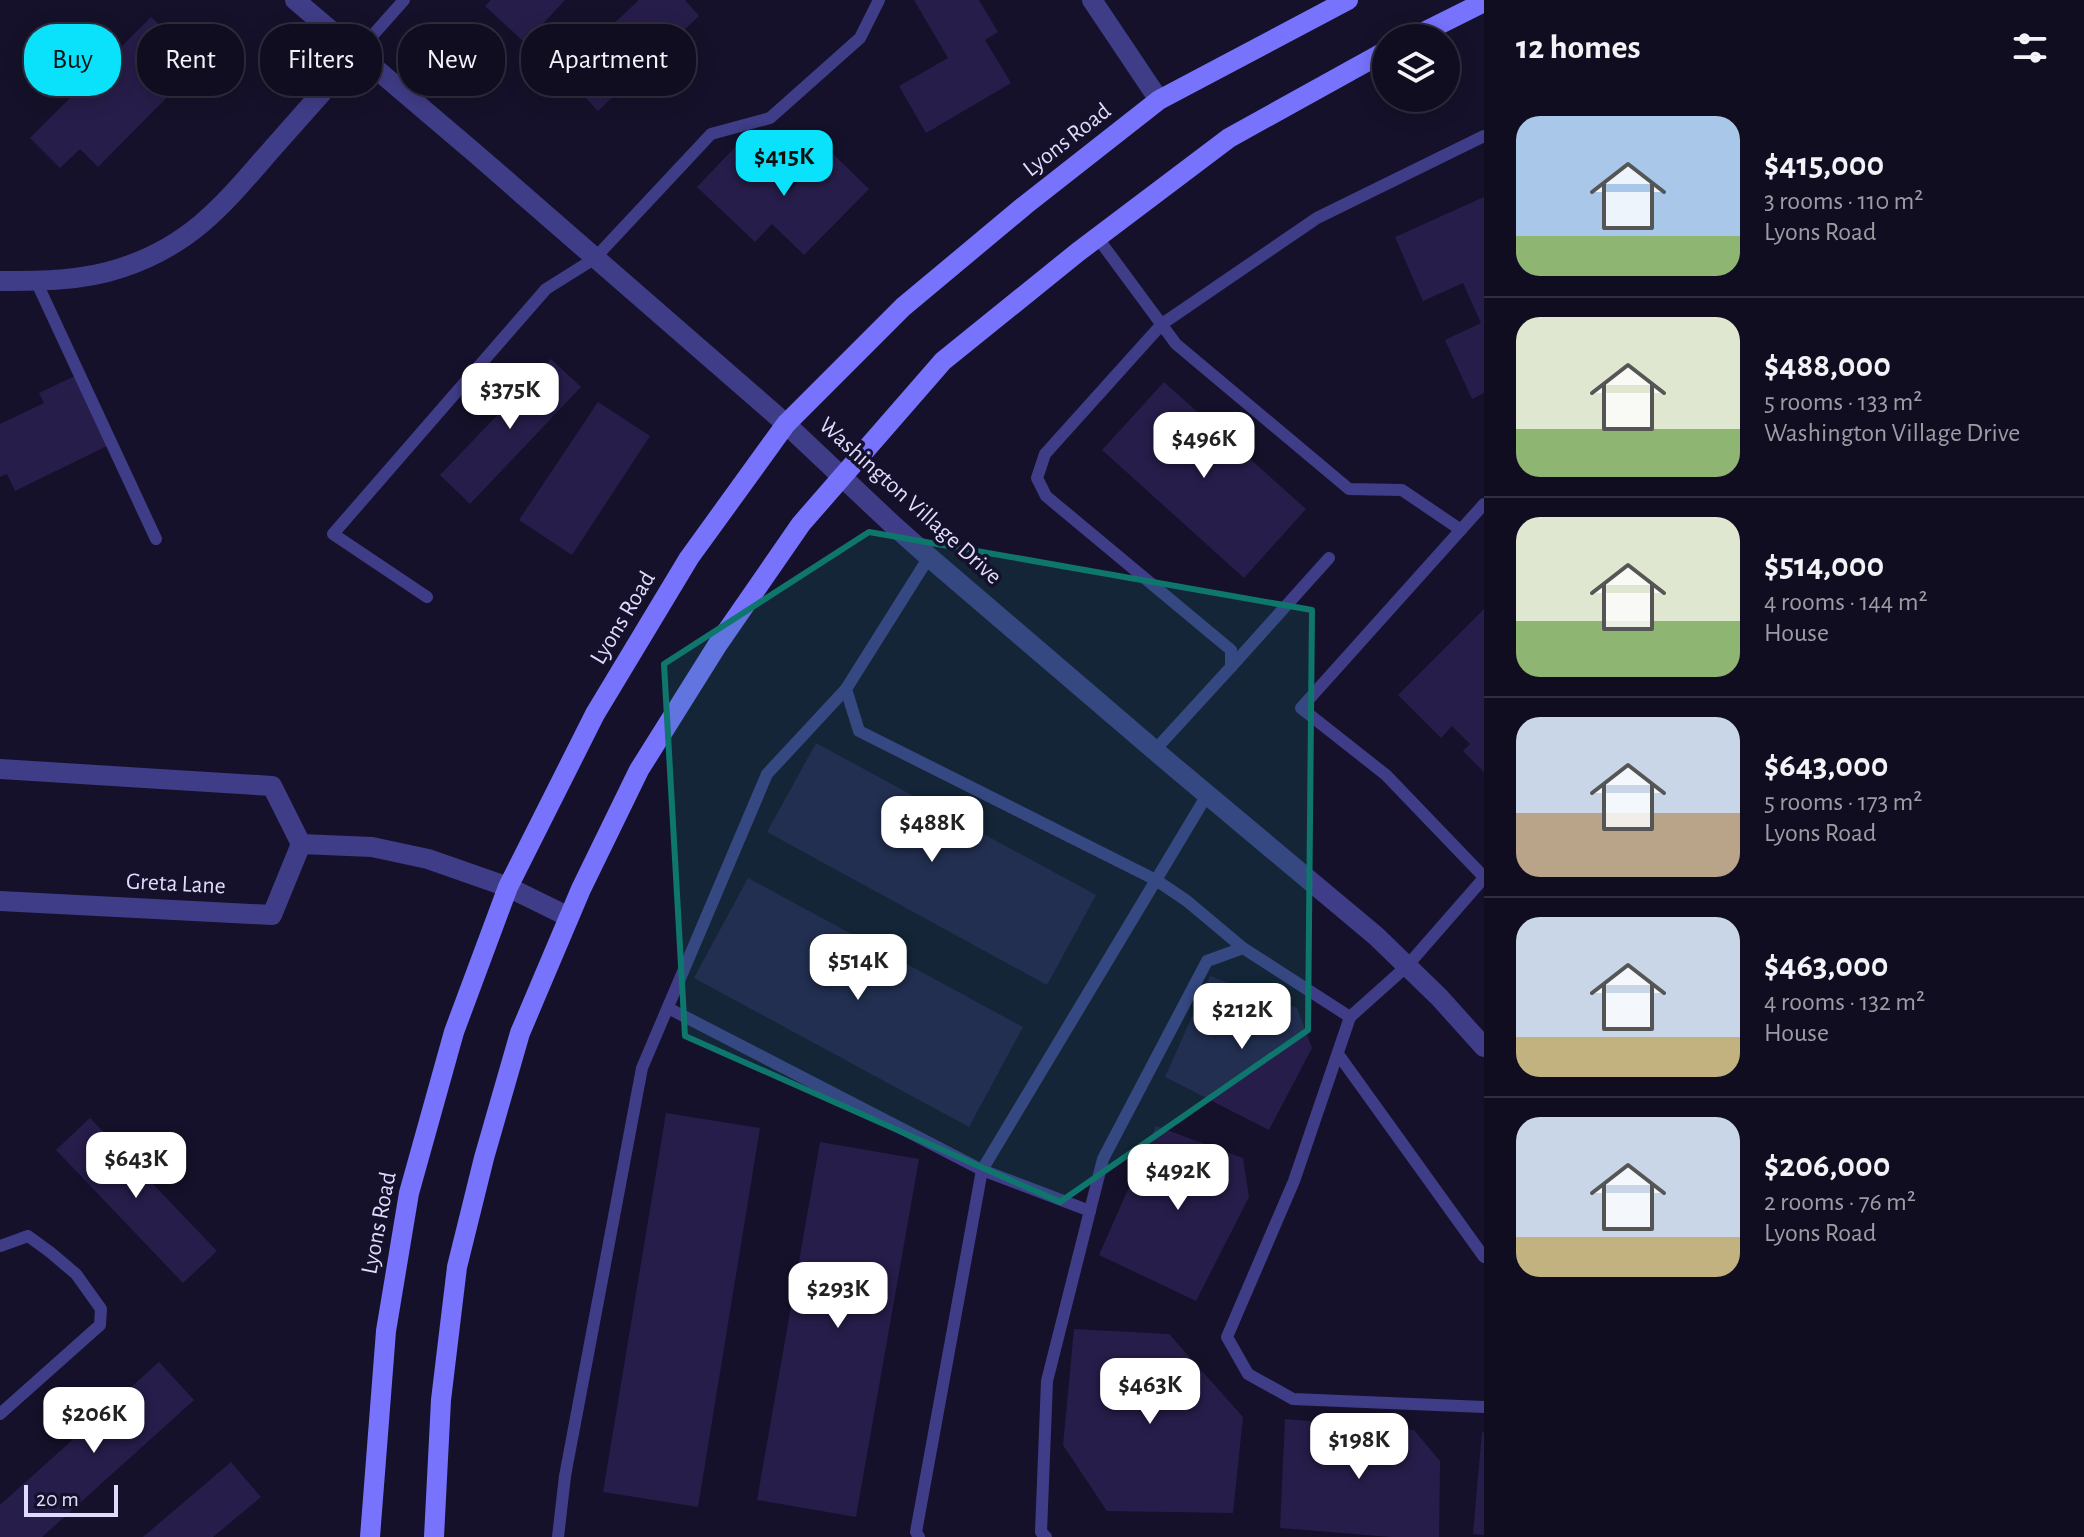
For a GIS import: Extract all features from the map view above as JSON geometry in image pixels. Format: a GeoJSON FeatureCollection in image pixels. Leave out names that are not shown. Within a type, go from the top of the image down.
{"type":"FeatureCollection","features":[{"type":"Feature","properties":{"kind":"main road","name":"Lyons Road"},"geometry":{"type":"LineString","coordinates":[[370,1537],[386,1331],[409,1193],[454,1032],[508,887],[595,714],[689,558],[786,424],[903,307],[1024,206],[1159,100],[1348,0]]}},
{"type":"Feature","properties":{"kind":"main road"},"geometry":{"type":"LineString","coordinates":[[1440,24],[1484,2]]}},
{"type":"Feature","properties":{"kind":"main road"},"geometry":{"type":"LineString","coordinates":[[434,1537],[441,1400],[457,1267],[484,1158],[520,1033],[587,876],[647,757],[734,620],[801,524],[943,361],[1097,237],[1229,138],[1372,59]]}},
{"type":"Feature","properties":{"kind":"street","name":"Washington Village Drive"},"geometry":{"type":"LineString","coordinates":[[295,0],[323,24]]}},
{"type":"Feature","properties":{"kind":"street"},"geometry":{"type":"LineString","coordinates":[[1092,0],[1159,100]]}},
{"type":"Feature","properties":{"kind":"street","name":"Washington Village Drive"},"geometry":{"type":"LineString","coordinates":[[382,74],[786,424],[929,557],[1154,751],[1376,936],[1439,997],[1484,1047]]}},
{"type":"Feature","properties":{"kind":"street"},"geometry":{"type":"LineString","coordinates":[[0,281],[81,278],[120,269],[156,254],[190,234],[220,209],[319,96]]}},
{"type":"Feature","properties":{"kind":"street"},"geometry":{"type":"LineString","coordinates":[[0,769],[272,786],[301,844],[372,847],[428,859],[508,887],[569,917]]}},
{"type":"Feature","properties":{"kind":"street","name":"Greta Lane"},"geometry":{"type":"LineString","coordinates":[[0,901],[272,915],[301,844]]}},
{"type":"Feature","properties":{"kind":"lane"},"geometry":{"type":"LineString","coordinates":[[382,25],[404,0]]}},
{"type":"Feature","properties":{"kind":"lane"},"geometry":{"type":"LineString","coordinates":[[427,597],[333,534],[546,289],[594,259],[711,134],[770,118],[860,38],[879,0]]}},
{"type":"Feature","properties":{"kind":"lane"},"geometry":{"type":"LineString","coordinates":[[1231,667],[1231,650],[1046,496],[1037,478],[1045,454],[1162,324],[1317,218],[1484,136]]}},
{"type":"Feature","properties":{"kind":"lane"},"geometry":{"type":"LineString","coordinates":[[1097,237],[1176,344],[1349,489],[1402,490],[1461,530]]}},
{"type":"Feature","properties":{"kind":"lane"},"geometry":{"type":"LineString","coordinates":[[36,281],[156,539]]}},
{"type":"Feature","properties":{"kind":"lane"},"geometry":{"type":"LineString","coordinates":[[1484,504],[1301,708],[1386,775],[1484,877],[1407,966],[1350,1017],[1294,1181],[1227,1337],[1248,1374],[1293,1399],[1484,1407]]}},
{"type":"Feature","properties":{"kind":"lane"},"geometry":{"type":"LineString","coordinates":[[558,1537],[568,1461],[642,1068],[767,774],[846,689],[929,557]]}},
{"type":"Feature","properties":{"kind":"lane"},"geometry":{"type":"LineString","coordinates":[[1154,751],[1329,558]]}},
{"type":"Feature","properties":{"kind":"lane"},"geometry":{"type":"LineString","coordinates":[[846,689],[859,731],[1156,880],[1187,901],[1243,948],[1350,1017]]}},
{"type":"Feature","properties":{"kind":"lane"},"geometry":{"type":"LineString","coordinates":[[917,1535],[982,1170],[1207,795]]}},
{"type":"Feature","properties":{"kind":"lane"},"geometry":{"type":"LineString","coordinates":[[1042,1535],[1047,1381],[1103,1159],[1207,961],[1243,948]]}},
{"type":"Feature","properties":{"kind":"lane"},"geometry":{"type":"LineString","coordinates":[[668,1008],[982,1170],[1090,1211]]}},
{"type":"Feature","properties":{"kind":"lane"},"geometry":{"type":"LineString","coordinates":[[1338,1054],[1484,1257]]}},
{"type":"Feature","properties":{"kind":"lane"},"geometry":{"type":"LineString","coordinates":[[0,1246],[28,1236],[76,1274],[101,1309],[100,1325],[0,1414]]}},
{"type":"Feature","properties":{"kind":"highlighted area"},"geometry":{"type":"Polygon","coordinates":[[[869,532],[1312,610],[1308,1030],[1060,1202],[685,1036],[664,664],[869,532]]]}},
{"type":"Feature","properties":{"kind":"building"},"geometry":{"type":"Polygon","coordinates":[[[491,0],[565,0],[543,24],[521,24],[521,39],[485,6],[491,0]]]}},
{"type":"Feature","properties":{"kind":"building"},"geometry":{"type":"Polygon","coordinates":[[[639,0],[685,0],[699,16],[690,24],[613,24],[639,0]]]}},
{"type":"Feature","properties":{"kind":"building"},"geometry":{"type":"Polygon","coordinates":[[[914,0],[979,0],[998,32],[985,40],[1011,83],[926,133],[899,86],[948,58],[914,0]]]}},
{"type":"Feature","properties":{"kind":"building"},"geometry":{"type":"Polygon","coordinates":[[[151,17],[158,24],[144,24],[151,17]]]}},
{"type":"Feature","properties":{"kind":"building"},"geometry":{"type":"Polygon","coordinates":[[[137,31],[137,96],[168,96],[98,167],[80,149],[60,168],[30,138],[72,96],[121,96],[121,47],[137,31]]]}},
{"type":"Feature","properties":{"kind":"building"},"geometry":{"type":"Polygon","coordinates":[[[584,96],[614,96],[598,111],[584,96]]]}},
{"type":"Feature","properties":{"kind":"building"},"geometry":{"type":"Polygon","coordinates":[[[736,146],[786,194],[829,150],[869,189],[804,255],[772,224],[755,242],[697,187],[736,146]]]}},
{"type":"Feature","properties":{"kind":"building"},"geometry":{"type":"Polygon","coordinates":[[[1484,197],[1484,393],[1472,399],[1445,340],[1481,323],[1463,283],[1423,301],[1395,237],[1484,197]]]}},
{"type":"Feature","properties":{"kind":"building"},"geometry":{"type":"Polygon","coordinates":[[[551,359],[581,387],[470,504],[440,475],[551,359]]]}},
{"type":"Feature","properties":{"kind":"building"},"geometry":{"type":"Polygon","coordinates":[[[79,374],[113,443],[15,491],[7,474],[0,477],[0,424],[44,403],[39,393],[79,374]]]}},
{"type":"Feature","properties":{"kind":"building"},"geometry":{"type":"Polygon","coordinates":[[[1164,382],[1306,509],[1244,578],[1102,450],[1164,382]]]}},
{"type":"Feature","properties":{"kind":"building"},"geometry":{"type":"Polygon","coordinates":[[[598,402],[650,436],[572,555],[519,520],[598,402]]]}},
{"type":"Feature","properties":{"kind":"building"},"geometry":{"type":"Polygon","coordinates":[[[1484,609],[1484,772],[1463,751],[1470,744],[1452,726],[1441,738],[1398,695],[1484,609]]]}},
{"type":"Feature","properties":{"kind":"building"},"geometry":{"type":"Polygon","coordinates":[[[816,743],[1096,895],[1047,985],[767,832],[816,743]]]}},
{"type":"Feature","properties":{"kind":"building"},"geometry":{"type":"Polygon","coordinates":[[[748,878],[1023,1027],[969,1127],[694,978],[748,878]]]}},
{"type":"Feature","properties":{"kind":"building"},"geometry":{"type":"Polygon","coordinates":[[[1210,976],[1297,1008],[1312,1048],[1269,1130],[1165,1077],[1210,976]]]}},
{"type":"Feature","properties":{"kind":"building"},"geometry":{"type":"Polygon","coordinates":[[[666,1113],[760,1128],[698,1507],[603,1492],[666,1113]]]}},
{"type":"Feature","properties":{"kind":"building"},"geometry":{"type":"Polygon","coordinates":[[[90,1118],[217,1251],[183,1283],[56,1150],[90,1118]]]}},
{"type":"Feature","properties":{"kind":"building"},"geometry":{"type":"Polygon","coordinates":[[[1156,1126],[1243,1158],[1249,1197],[1196,1301],[1099,1255],[1156,1126]]]}},
{"type":"Feature","properties":{"kind":"building"},"geometry":{"type":"Polygon","coordinates":[[[820,1142],[919,1159],[856,1517],[757,1500],[820,1142]]]}},
{"type":"Feature","properties":{"kind":"building"},"geometry":{"type":"Polygon","coordinates":[[[1074,1329],[1169,1334],[1243,1417],[1233,1513],[1107,1511],[1063,1445],[1074,1329]]]}},
{"type":"Feature","properties":{"kind":"building"},"geometry":{"type":"Polygon","coordinates":[[[159,1362],[194,1400],[42,1537],[0,1537],[0,1505],[159,1362]]]}},
{"type":"Feature","properties":{"kind":"building"},"geometry":{"type":"Polygon","coordinates":[[[1285,1419],[1414,1430],[1440,1461],[1439,1537],[1391,1537],[1280,1528],[1285,1419]]]}},
{"type":"Feature","properties":{"kind":"building"},"geometry":{"type":"Polygon","coordinates":[[[1484,1432],[1484,1535],[1473,1534],[1484,1432]]]}},
{"type":"Feature","properties":{"kind":"building"},"geometry":{"type":"Polygon","coordinates":[[[231,1462],[261,1497],[213,1537],[143,1537],[231,1462]]]}}]}
